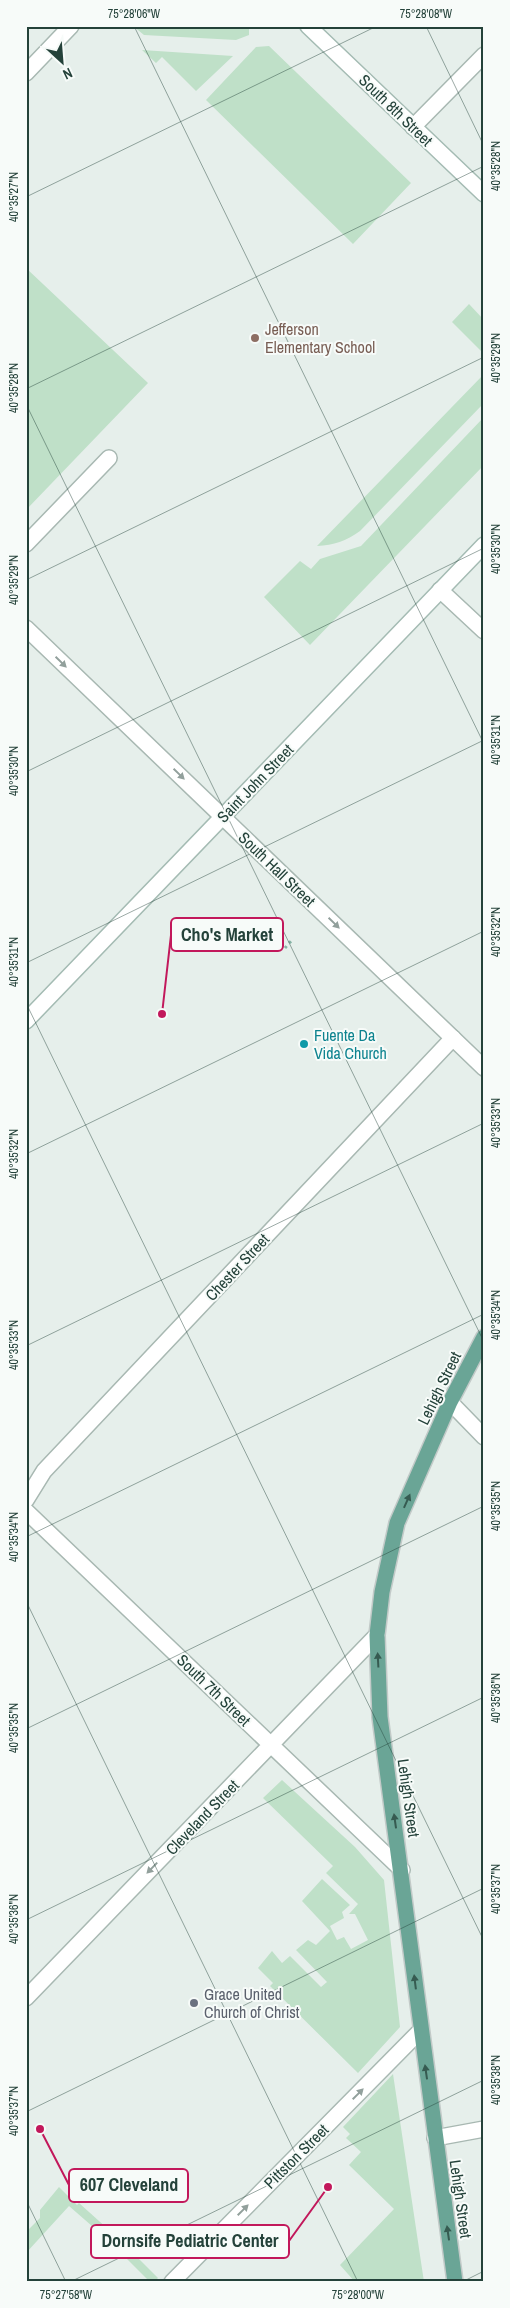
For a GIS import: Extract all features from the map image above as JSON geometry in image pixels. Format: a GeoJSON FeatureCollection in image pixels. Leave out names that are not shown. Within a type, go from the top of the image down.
{"type":"FeatureCollection","features":[{"type":"Feature","properties":{"kind":"main road","name":"Lehigh Street"},"geometry":{"type":"LineString","coordinates":[[455,2282],[420,2031],[402,1870],[380,1718],[377,1635],[382,1592],[397,1522],[450,1402],[484,1337]]}},
{"type":"Feature","properties":{"kind":"street"},"geometry":{"type":"LineString","coordinates":[[26,73],[71,26]]}},
{"type":"Feature","properties":{"kind":"street","name":"South 8th Street"},"geometry":{"type":"LineString","coordinates":[[308,26],[484,194]]}},
{"type":"Feature","properties":{"kind":"street"},"geometry":{"type":"LineString","coordinates":[[414,127],[484,55]]}},
{"type":"Feature","properties":{"kind":"street"},"geometry":{"type":"LineString","coordinates":[[26,544],[109,458]]}},
{"type":"Feature","properties":{"kind":"street","name":"Saint John Street"},"geometry":{"type":"LineString","coordinates":[[26,1021],[484,545]]}},
{"type":"Feature","properties":{"kind":"street"},"geometry":{"type":"LineString","coordinates":[[440,590],[484,632]]}},
{"type":"Feature","properties":{"kind":"street","name":"South Hall Street"},"geometry":{"type":"LineString","coordinates":[[26,628],[484,1068]]}},
{"type":"Feature","properties":{"kind":"street","name":"Chester Street"},"geometry":{"type":"LineString","coordinates":[[26,1500],[44,1471],[453,1038]]}},
{"type":"Feature","properties":{"kind":"street"},"geometry":{"type":"LineString","coordinates":[[450,1402],[484,1437]]}},
{"type":"Feature","properties":{"kind":"street","name":"South 7th Street"},"geometry":{"type":"LineString","coordinates":[[26,1510],[402,1870]]}},
{"type":"Feature","properties":{"kind":"street","name":"Cleveland Street"},"geometry":{"type":"LineString","coordinates":[[26,1998],[377,1635]]}},
{"type":"Feature","properties":{"kind":"street","name":"Pittston Street"},"geometry":{"type":"LineString","coordinates":[[172,2282],[420,2031]]}},
{"type":"Feature","properties":{"kind":"street"},"geometry":{"type":"LineString","coordinates":[[435,2138],[484,2129]]}},
{"type":"Feature","properties":{"kind":"path"},"geometry":{"type":"LineString","coordinates":[[285,948],[292,940]]}},
{"type":"Feature","properties":{"kind":"green space"},"geometry":{"type":"Polygon","coordinates":[[[133,26],[248,26],[249,35],[236,40],[144,35],[133,26]]]}},
{"type":"Feature","properties":{"kind":"green space"},"geometry":{"type":"Polygon","coordinates":[[[269,46],[411,183],[353,244],[206,100],[256,47],[269,46]]]}},
{"type":"Feature","properties":{"kind":"green space"},"geometry":{"type":"Polygon","coordinates":[[[142,50],[233,56],[196,91],[162,57],[156,63],[142,50]]]}},
{"type":"Feature","properties":{"kind":"green space"},"geometry":{"type":"Polygon","coordinates":[[[26,268],[148,383],[26,510],[26,268]]]}},
{"type":"Feature","properties":{"kind":"green space"},"geometry":{"type":"Polygon","coordinates":[[[469,304],[484,320],[484,354],[452,322],[469,304]]]}},
{"type":"Feature","properties":{"kind":"green space"},"geometry":{"type":"Polygon","coordinates":[[[484,374],[484,403],[360,531],[340,542],[317,546],[484,374]]]}},
{"type":"Feature","properties":{"kind":"green space"},"geometry":{"type":"Polygon","coordinates":[[[484,417],[484,465],[310,645],[264,597],[300,561],[311,569],[320,559],[361,546],[484,417]]]}},
{"type":"Feature","properties":{"kind":"green space"},"geometry":{"type":"Polygon","coordinates":[[[282,1780],[355,1847],[384,1880],[400,2027],[358,2073],[270,1986],[273,1983],[258,1968],[272,1951],[282,1963],[290,1956],[321,1987],[327,1982],[296,1950],[308,1940],[316,1945],[330,1931],[302,1901],[322,1879],[350,1905],[342,1912],[344,1918],[330,1926],[337,1940],[344,1937],[351,1949],[368,1940],[355,1914],[349,1914],[358,1904],[326,1873],[333,1866],[263,1798],[282,1780]]]}},
{"type":"Feature","properties":{"kind":"green space"},"geometry":{"type":"Polygon","coordinates":[[[393,2074],[424,2282],[355,2282],[340,2265],[394,2209],[349,2165],[361,2152],[346,2138],[350,2134],[343,2127],[393,2074]]]}},
{"type":"Feature","properties":{"kind":"green space"},"geometry":{"type":"Polygon","coordinates":[[[59,2187],[77,2205],[79,2203],[109,2230],[106,2233],[100,2233],[69,2206],[26,2253],[26,2232],[40,2218],[40,2210],[59,2187]]]}},
{"type":"Feature","properties":{"kind":"green space"},"geometry":{"type":"Polygon","coordinates":[[[125,2245],[158,2278],[154,2282],[146,2282],[147,2279],[124,2256],[122,2251],[125,2245]]]}},
{"type":"Feature","properties":{"kind":"place","name":"Jefferson Elementary School"},"geometry":{"type":"Point","coordinates":[255,338]}},
{"type":"Feature","properties":{"kind":"place","name":"Cho's Market"},"geometry":{"type":"Point","coordinates":[162,1014]}},
{"type":"Feature","properties":{"kind":"place","name":"Fuente Da Vida Church"},"geometry":{"type":"Point","coordinates":[304,1044]}},
{"type":"Feature","properties":{"kind":"place","name":"Grace United Church of Christ"},"geometry":{"type":"Point","coordinates":[194,2003]}},
{"type":"Feature","properties":{"kind":"place","name":"607 Cleveland"},"geometry":{"type":"Point","coordinates":[40,2129]}},
{"type":"Feature","properties":{"kind":"place","name":"Dornsife Pediatric Center"},"geometry":{"type":"Point","coordinates":[328,2187]}}]}
